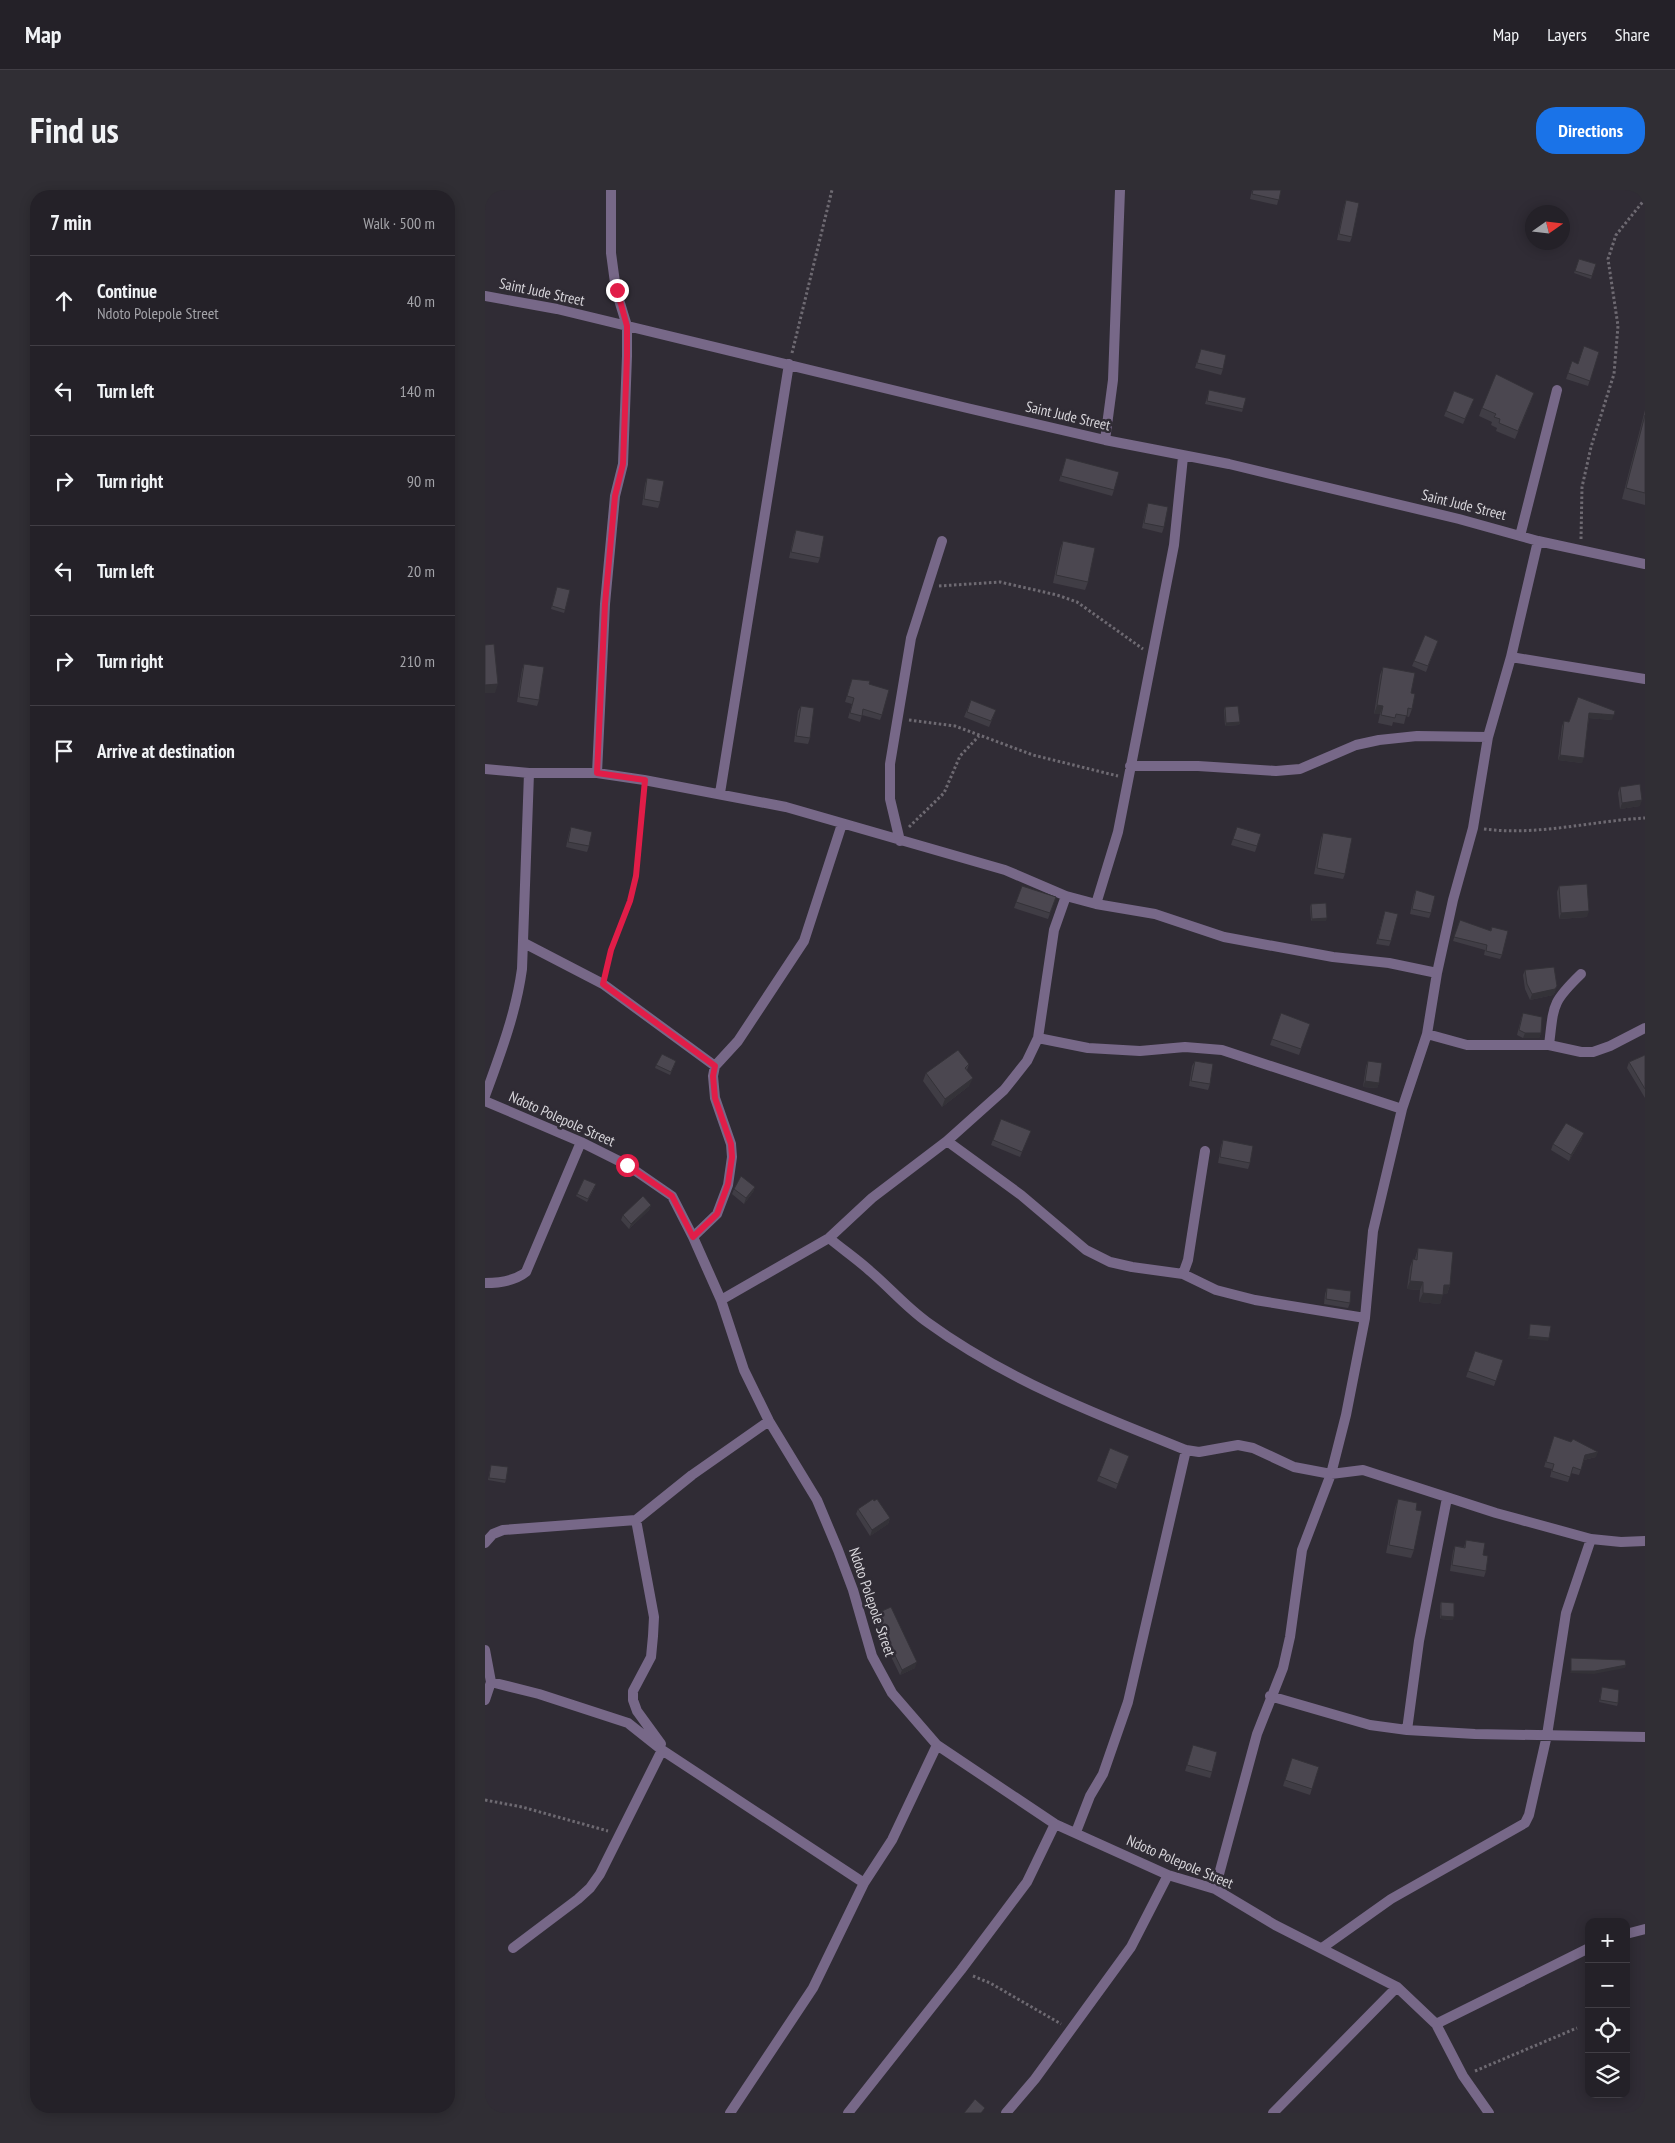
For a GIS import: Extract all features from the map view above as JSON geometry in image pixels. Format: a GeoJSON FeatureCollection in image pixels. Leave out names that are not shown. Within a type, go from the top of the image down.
{"type":"FeatureCollection","features":[{"type":"Feature","properties":{"kind":"street"},"geometry":{"type":"LineString","coordinates":[[597,773],[605,604],[615,496],[623,464],[627,326],[617,290],[611,253],[611,190]]}},
{"type":"Feature","properties":{"kind":"street"},"geometry":{"type":"LineString","coordinates":[[1105,440],[1113,380],[1120,190]]}},
{"type":"Feature","properties":{"kind":"street","name":"Saint Jude Street"},"geometry":{"type":"LineString","coordinates":[[485,296],[557,309],[1105,440],[1183,457],[1229,464],[1459,519],[1538,541],[1645,564]]}},
{"type":"Feature","properties":{"kind":"street"},"geometry":{"type":"LineString","coordinates":[[720,793],[789,364]]}},
{"type":"Feature","properties":{"kind":"street"},"geometry":{"type":"LineString","coordinates":[[1520,536],[1557,390]]}},
{"type":"Feature","properties":{"kind":"street"},"geometry":{"type":"LineString","coordinates":[[1097,904],[1118,832],[1151,655],[1174,545],[1183,457]]}},
{"type":"Feature","properties":{"kind":"street"},"geometry":{"type":"LineString","coordinates":[[900,838],[890,790],[890,764],[896,718],[911,638],[942,541]]}},
{"type":"Feature","properties":{"kind":"street"},"geometry":{"type":"LineString","coordinates":[[1215,1889],[1257,1734],[1270,1696],[1283,1668],[1290,1637],[1302,1550],[1331,1474],[1357,1364],[1365,1318],[1373,1231],[1403,1109],[1427,1034],[1437,973],[1453,900],[1473,828],[1488,737],[1511,657],[1538,541]]}},
{"type":"Feature","properties":{"kind":"street"},"geometry":{"type":"LineString","coordinates":[[1511,657],[1645,679]]}},
{"type":"Feature","properties":{"kind":"street"},"geometry":{"type":"LineString","coordinates":[[1130,766],[1300,769],[1356,745],[1379,740],[1417,736],[1488,737]]}},
{"type":"Feature","properties":{"kind":"street"},"geometry":{"type":"LineString","coordinates":[[485,769],[529,773],[597,773],[720,793],[786,807],[842,824],[900,838],[1005,870],[1066,896],[1097,904],[1155,914],[1224,937],[1437,973]]}},
{"type":"Feature","properties":{"kind":"street"},"geometry":{"type":"LineString","coordinates":[[485,1096],[506,1039],[519,992],[524,943],[529,773]]}},
{"type":"Feature","properties":{"kind":"street"},"geometry":{"type":"LineString","coordinates":[[693,1237],[717,1214],[728,1184],[732,1157],[731,1144],[715,1098],[713,1076],[715,1066],[738,1041],[804,941],[842,824]]}},
{"type":"Feature","properties":{"kind":"street"},"geometry":{"type":"LineString","coordinates":[[721,1300],[829,1238],[872,1198],[947,1140],[1004,1090],[1027,1061],[1038,1038],[1054,930],[1066,896]]}},
{"type":"Feature","properties":{"kind":"street"},"geometry":{"type":"LineString","coordinates":[[524,943],[603,984],[715,1066]]}},
{"type":"Feature","properties":{"kind":"street"},"geometry":{"type":"LineString","coordinates":[[1549,1045],[1554,1007],[1561,994],[1581,974]]}},
{"type":"Feature","properties":{"kind":"street"},"geometry":{"type":"LineString","coordinates":[[1427,1034],[1467,1045],[1549,1045],[1581,1052],[1593,1052],[1645,1028]]}},
{"type":"Feature","properties":{"kind":"street"},"geometry":{"type":"LineString","coordinates":[[1038,1038],[1088,1048],[1140,1051],[1185,1047],[1222,1050],[1403,1109]]}},
{"type":"Feature","properties":{"kind":"street","name":"Ndoto Polepole Street"},"geometry":{"type":"LineString","coordinates":[[485,1101],[581,1142],[627,1165],[672,1196],[693,1237],[721,1300],[744,1370],[769,1421],[817,1500],[853,1590],[872,1656],[892,1693],[937,1745],[1055,1824],[1076,1832],[1168,1876],[1215,1889],[1275,1925],[1397,1987],[1437,2024],[1463,2076],[1489,2113]]}},
{"type":"Feature","properties":{"kind":"street"},"geometry":{"type":"LineString","coordinates":[[947,1140],[1021,1195],[1085,1250],[1111,1262],[1132,1268],[1183,1274],[1216,1290],[1255,1300],[1365,1318]]}},
{"type":"Feature","properties":{"kind":"street"},"geometry":{"type":"LineString","coordinates":[[485,1283],[498,1284],[526,1272],[581,1142]]}},
{"type":"Feature","properties":{"kind":"street"},"geometry":{"type":"LineString","coordinates":[[1183,1274],[1205,1151]]}},
{"type":"Feature","properties":{"kind":"street"},"geometry":{"type":"LineString","coordinates":[[829,1238],[870,1271],[905,1306],[963,1346],[1055,1395],[1098,1415],[1186,1450],[1199,1452],[1238,1445],[1263,1451],[1294,1467],[1331,1474],[1363,1470],[1447,1498],[1591,1539],[1621,1542],[1645,1541]]}},
{"type":"Feature","properties":{"kind":"street"},"geometry":{"type":"LineString","coordinates":[[485,1543],[493,1534],[503,1530],[635,1520],[692,1475],[769,1421]]}},
{"type":"Feature","properties":{"kind":"street"},"geometry":{"type":"LineString","coordinates":[[1076,1832],[1090,1796],[1103,1774],[1128,1702],[1186,1450]]}},
{"type":"Feature","properties":{"kind":"street"},"geometry":{"type":"LineString","coordinates":[[1407,1730],[1419,1641],[1447,1498]]}},
{"type":"Feature","properties":{"kind":"street"},"geometry":{"type":"LineString","coordinates":[[635,1520],[654,1617],[651,1657],[633,1691],[633,1700],[637,1712],[673,1757]]}},
{"type":"Feature","properties":{"kind":"street"},"geometry":{"type":"LineString","coordinates":[[1321,1948],[1391,1898],[1525,1823],[1529,1815],[1547,1735],[1555,1673],[1566,1613],[1591,1539]]}},
{"type":"Feature","properties":{"kind":"street"},"geometry":{"type":"LineString","coordinates":[[485,1650],[491,1682],[485,1700]]}},
{"type":"Feature","properties":{"kind":"street"},"geometry":{"type":"LineString","coordinates":[[491,1682],[548,1696],[628,1723],[662,1750],[864,1883]]}},
{"type":"Feature","properties":{"kind":"street"},"geometry":{"type":"LineString","coordinates":[[1270,1696],[1369,1725],[1407,1730],[1645,1737]]}},
{"type":"Feature","properties":{"kind":"street"},"geometry":{"type":"LineString","coordinates":[[730,2113],[813,1988],[864,1883],[892,1840],[937,1745]]}},
{"type":"Feature","properties":{"kind":"street"},"geometry":{"type":"LineString","coordinates":[[513,1948],[590,1888],[600,1874],[662,1750]]}},
{"type":"Feature","properties":{"kind":"street"},"geometry":{"type":"LineString","coordinates":[[848,2113],[961,1970],[1027,1882],[1055,1824]]}},
{"type":"Feature","properties":{"kind":"street"},"geometry":{"type":"LineString","coordinates":[[1006,2113],[1035,2079],[1069,2029],[1131,1947],[1168,1876]]}},
{"type":"Feature","properties":{"kind":"street"},"geometry":{"type":"LineString","coordinates":[[1630,1933],[1645,1929]]}},
{"type":"Feature","properties":{"kind":"street"},"geometry":{"type":"LineString","coordinates":[[1437,2024],[1585,1950]]}},
{"type":"Feature","properties":{"kind":"street"},"geometry":{"type":"LineString","coordinates":[[1273,2113],[1397,1987]]}},
{"type":"Feature","properties":{"kind":"path"},"geometry":{"type":"LineString","coordinates":[[789,364],[832,190]]}},
{"type":"Feature","properties":{"kind":"path"},"geometry":{"type":"LineString","coordinates":[[1581,550],[1582,487],[1591,447],[1614,374],[1618,326],[1608,259],[1616,235],[1645,200]]}},
{"type":"Feature","properties":{"kind":"path"},"geometry":{"type":"LineString","coordinates":[[926,588],[1000,582],[1057,595],[1077,602],[1151,655]]}},
{"type":"Feature","properties":{"kind":"path"},"geometry":{"type":"LineString","coordinates":[[896,718],[955,726],[1033,755],[1128,778]]}},
{"type":"Feature","properties":{"kind":"path"},"geometry":{"type":"LineString","coordinates":[[900,838],[944,793],[960,756],[979,736]]}},
{"type":"Feature","properties":{"kind":"path"},"geometry":{"type":"LineString","coordinates":[[603,984],[611,950],[630,901],[636,876],[645,780]]}},
{"type":"Feature","properties":{"kind":"path"},"geometry":{"type":"LineString","coordinates":[[1473,828],[1511,833],[1605,820],[1645,818]]}},
{"type":"Feature","properties":{"kind":"path"},"geometry":{"type":"LineString","coordinates":[[485,1800],[522,1807],[619,1834]]}},
{"type":"Feature","properties":{"kind":"path"},"geometry":{"type":"LineString","coordinates":[[961,1970],[990,1983],[1069,2029]]}},
{"type":"Feature","properties":{"kind":"path"},"geometry":{"type":"LineString","coordinates":[[1463,2076],[1577,2028]]}},
{"type":"Feature","properties":{"kind":"building"},"geometry":{"type":"Polygon","coordinates":[[[1253,190],[1281,190],[1279,200],[1252,194],[1253,190]]]}},
{"type":"Feature","properties":{"kind":"building"},"geometry":{"type":"Polygon","coordinates":[[[1346,200],[1359,203],[1352,237],[1339,234],[1346,200]]]}},
{"type":"Feature","properties":{"kind":"building"},"geometry":{"type":"Polygon","coordinates":[[[1579,259],[1596,264],[1592,276],[1575,271],[1579,259]]]}},
{"type":"Feature","properties":{"kind":"building"},"geometry":{"type":"Polygon","coordinates":[[[1584,346],[1599,352],[1590,381],[1568,373],[1572,361],[1578,364],[1584,346]]]}},
{"type":"Feature","properties":{"kind":"building"},"geometry":{"type":"Polygon","coordinates":[[[1201,349],[1226,355],[1223,369],[1197,363],[1201,349]]]}},
{"type":"Feature","properties":{"kind":"building"},"geometry":{"type":"Polygon","coordinates":[[[1496,374],[1534,393],[1518,431],[1499,423],[1500,419],[1494,417],[1496,414],[1482,408],[1496,374]]]}},
{"type":"Feature","properties":{"kind":"building"},"geometry":{"type":"Polygon","coordinates":[[[1209,390],[1246,398],[1243,409],[1207,401],[1209,390]]]}},
{"type":"Feature","properties":{"kind":"building"},"geometry":{"type":"Polygon","coordinates":[[[1454,391],[1474,399],[1465,419],[1446,411],[1454,391]]]}},
{"type":"Feature","properties":{"kind":"building"},"geometry":{"type":"Polygon","coordinates":[[[1645,415],[1645,493],[1626,488],[1645,415]]]}},
{"type":"Feature","properties":{"kind":"building"},"geometry":{"type":"Polygon","coordinates":[[[1066,458],[1119,472],[1114,490],[1061,476],[1066,458]]]}},
{"type":"Feature","properties":{"kind":"building"},"geometry":{"type":"Polygon","coordinates":[[[647,478],[664,481],[660,502],[644,499],[647,478]]]}},
{"type":"Feature","properties":{"kind":"building"},"geometry":{"type":"Polygon","coordinates":[[[1148,503],[1168,507],[1164,527],[1144,523],[1148,503]]]}},
{"type":"Feature","properties":{"kind":"building"},"geometry":{"type":"Polygon","coordinates":[[[796,530],[824,536],[820,558],[791,552],[796,530]]]}},
{"type":"Feature","properties":{"kind":"building"},"geometry":{"type":"Polygon","coordinates":[[[1063,541],[1095,548],[1088,582],[1056,575],[1063,541]]]}},
{"type":"Feature","properties":{"kind":"building"},"geometry":{"type":"Polygon","coordinates":[[[557,587],[570,590],[565,610],[552,606],[557,587]]]}},
{"type":"Feature","properties":{"kind":"building"},"geometry":{"type":"Polygon","coordinates":[[[1425,635],[1438,641],[1428,666],[1414,661],[1425,635]]]}},
{"type":"Feature","properties":{"kind":"building"},"geometry":{"type":"Polygon","coordinates":[[[494,644],[498,684],[485,685],[485,645],[494,644]]]}},
{"type":"Feature","properties":{"kind":"building"},"geometry":{"type":"Polygon","coordinates":[[[524,664],[544,667],[539,700],[519,697],[524,664]]]}},
{"type":"Feature","properties":{"kind":"building"},"geometry":{"type":"Polygon","coordinates":[[[1383,667],[1415,673],[1411,693],[1415,694],[1412,709],[1408,708],[1407,716],[1396,714],[1395,718],[1381,715],[1383,706],[1377,705],[1383,667]]]}},
{"type":"Feature","properties":{"kind":"building"},"geometry":{"type":"Polygon","coordinates":[[[852,679],[870,681],[869,684],[889,690],[882,715],[863,709],[862,716],[850,713],[854,698],[847,696],[852,679]]]}},
{"type":"Feature","properties":{"kind":"building"},"geometry":{"type":"Polygon","coordinates":[[[1578,697],[1615,711],[1614,715],[1589,713],[1584,758],[1560,755],[1564,721],[1569,722],[1578,697]]]}},
{"type":"Feature","properties":{"kind":"building"},"geometry":{"type":"Polygon","coordinates":[[[971,700],[996,710],[991,721],[967,712],[971,700]]]}},
{"type":"Feature","properties":{"kind":"building"},"geometry":{"type":"Polygon","coordinates":[[[801,706],[814,708],[810,738],[796,736],[801,706]]]}},
{"type":"Feature","properties":{"kind":"building"},"geometry":{"type":"Polygon","coordinates":[[[1238,706],[1240,722],[1226,723],[1225,707],[1238,706]]]}},
{"type":"Feature","properties":{"kind":"building"},"geometry":{"type":"Polygon","coordinates":[[[1640,784],[1642,800],[1622,803],[1620,787],[1640,784]]]}},
{"type":"Feature","properties":{"kind":"building"},"geometry":{"type":"Polygon","coordinates":[[[571,827],[592,832],[589,846],[568,842],[571,827]]]}},
{"type":"Feature","properties":{"kind":"building"},"geometry":{"type":"Polygon","coordinates":[[[1237,827],[1261,834],[1257,846],[1233,839],[1237,827]]]}},
{"type":"Feature","properties":{"kind":"building"},"geometry":{"type":"Polygon","coordinates":[[[1323,833],[1352,838],[1345,874],[1317,868],[1323,833]]]}},
{"type":"Feature","properties":{"kind":"building"},"geometry":{"type":"Polygon","coordinates":[[[1587,884],[1589,911],[1561,913],[1559,886],[1587,884]]]}},
{"type":"Feature","properties":{"kind":"building"},"geometry":{"type":"Polygon","coordinates":[[[1022,886],[1056,897],[1050,913],[1016,902],[1022,886]]]}},
{"type":"Feature","properties":{"kind":"building"},"geometry":{"type":"Polygon","coordinates":[[[1416,890],[1435,896],[1431,913],[1412,909],[1416,890]]]}},
{"type":"Feature","properties":{"kind":"building"},"geometry":{"type":"Polygon","coordinates":[[[1326,903],[1327,918],[1312,919],[1311,904],[1326,903]]]}},
{"type":"Feature","properties":{"kind":"building"},"geometry":{"type":"Polygon","coordinates":[[[1385,911],[1398,914],[1391,941],[1378,939],[1385,911]]]}},
{"type":"Feature","properties":{"kind":"building"},"geometry":{"type":"Polygon","coordinates":[[[1460,920],[1491,931],[1492,927],[1508,931],[1502,955],[1486,951],[1487,945],[1454,937],[1460,920]]]}},
{"type":"Feature","properties":{"kind":"building"},"geometry":{"type":"Polygon","coordinates":[[[1554,967],[1557,986],[1555,989],[1532,994],[1527,984],[1525,970],[1554,967]]]}},
{"type":"Feature","properties":{"kind":"building"},"geometry":{"type":"Polygon","coordinates":[[[1281,1013],[1310,1024],[1301,1049],[1272,1039],[1281,1013]]]}},
{"type":"Feature","properties":{"kind":"building"},"geometry":{"type":"Polygon","coordinates":[[[1523,1013],[1542,1017],[1541,1033],[1525,1033],[1519,1030],[1523,1013]]]}},
{"type":"Feature","properties":{"kind":"building"},"geometry":{"type":"Polygon","coordinates":[[[958,1050],[969,1064],[965,1068],[973,1078],[945,1099],[926,1073],[958,1050]]]}},
{"type":"Feature","properties":{"kind":"building"},"geometry":{"type":"Polygon","coordinates":[[[662,1054],[676,1061],[671,1072],[656,1065],[662,1054]]]}},
{"type":"Feature","properties":{"kind":"building"},"geometry":{"type":"Polygon","coordinates":[[[1645,1055],[1645,1089],[1629,1062],[1645,1055]]]}},
{"type":"Feature","properties":{"kind":"building"},"geometry":{"type":"Polygon","coordinates":[[[1195,1061],[1213,1064],[1210,1084],[1191,1081],[1195,1061]]]}},
{"type":"Feature","properties":{"kind":"building"},"geometry":{"type":"Polygon","coordinates":[[[1368,1061],[1382,1063],[1379,1083],[1365,1081],[1368,1061]]]}},
{"type":"Feature","properties":{"kind":"building"},"geometry":{"type":"Polygon","coordinates":[[[1001,1119],[1031,1131],[1022,1152],[993,1140],[1001,1119]]]}},
{"type":"Feature","properties":{"kind":"building"},"geometry":{"type":"Polygon","coordinates":[[[1566,1123],[1584,1133],[1571,1155],[1553,1144],[1566,1123]]]}},
{"type":"Feature","properties":{"kind":"building"},"geometry":{"type":"Polygon","coordinates":[[[1223,1140],[1253,1146],[1250,1163],[1220,1157],[1223,1140]]]}},
{"type":"Feature","properties":{"kind":"building"},"geometry":{"type":"Polygon","coordinates":[[[741,1176],[755,1187],[746,1198],[734,1189],[741,1176]]]}},
{"type":"Feature","properties":{"kind":"building"},"geometry":{"type":"Polygon","coordinates":[[[584,1179],[596,1184],[588,1199],[577,1194],[584,1179]]]}},
{"type":"Feature","properties":{"kind":"building"},"geometry":{"type":"Polygon","coordinates":[[[643,1196],[651,1205],[631,1224],[623,1215],[643,1196]]]}},
{"type":"Feature","properties":{"kind":"building"},"geometry":{"type":"Polygon","coordinates":[[[1418,1248],[1453,1252],[1450,1285],[1444,1285],[1443,1295],[1423,1293],[1423,1282],[1410,1281],[1413,1259],[1417,1260],[1418,1248]]]}},
{"type":"Feature","properties":{"kind":"building"},"geometry":{"type":"Polygon","coordinates":[[[1327,1288],[1351,1291],[1350,1303],[1326,1299],[1327,1288]]]}},
{"type":"Feature","properties":{"kind":"building"},"geometry":{"type":"Polygon","coordinates":[[[1530,1324],[1551,1326],[1549,1338],[1529,1336],[1530,1324]]]}},
{"type":"Feature","properties":{"kind":"building"},"geometry":{"type":"Polygon","coordinates":[[[1475,1351],[1503,1360],[1496,1381],[1468,1371],[1475,1351]]]}},
{"type":"Feature","properties":{"kind":"building"},"geometry":{"type":"Polygon","coordinates":[[[1554,1436],[1571,1442],[1573,1439],[1598,1452],[1585,1455],[1581,1470],[1573,1467],[1570,1477],[1552,1471],[1554,1464],[1546,1462],[1554,1436]]]}},
{"type":"Feature","properties":{"kind":"building"},"geometry":{"type":"Polygon","coordinates":[[[1110,1448],[1129,1456],[1118,1484],[1099,1476],[1110,1448]]]}},
{"type":"Feature","properties":{"kind":"building"},"geometry":{"type":"Polygon","coordinates":[[[491,1465],[508,1467],[506,1480],[489,1478],[491,1465]]]}},
{"type":"Feature","properties":{"kind":"building"},"geometry":{"type":"Polygon","coordinates":[[[873,1499],[874,1501],[877,1499],[890,1518],[872,1530],[858,1509],[873,1499]]]}},
{"type":"Feature","properties":{"kind":"building"},"geometry":{"type":"Polygon","coordinates":[[[1398,1499],[1417,1503],[1416,1510],[1422,1511],[1414,1550],[1389,1545],[1398,1499]]]}},
{"type":"Feature","properties":{"kind":"building"},"geometry":{"type":"Polygon","coordinates":[[[1466,1540],[1485,1543],[1483,1555],[1488,1556],[1486,1571],[1452,1565],[1455,1546],[1465,1548],[1466,1540]]]}},
{"type":"Feature","properties":{"kind":"building"},"geometry":{"type":"Polygon","coordinates":[[[1441,1602],[1454,1603],[1454,1617],[1441,1616],[1441,1602]]]}},
{"type":"Feature","properties":{"kind":"building"},"geometry":{"type":"Polygon","coordinates":[[[891,1607],[917,1662],[902,1670],[875,1614],[891,1607]]]}},
{"type":"Feature","properties":{"kind":"building"},"geometry":{"type":"Polygon","coordinates":[[[1571,1658],[1625,1660],[1626,1665],[1595,1671],[1571,1671],[1571,1658]]]}},
{"type":"Feature","properties":{"kind":"building"},"geometry":{"type":"Polygon","coordinates":[[[1602,1687],[1619,1690],[1618,1703],[1600,1700],[1602,1687]]]}},
{"type":"Feature","properties":{"kind":"building"},"geometry":{"type":"Polygon","coordinates":[[[1193,1745],[1217,1752],[1212,1772],[1187,1765],[1193,1745]]]}},
{"type":"Feature","properties":{"kind":"building"},"geometry":{"type":"Polygon","coordinates":[[[1292,1758],[1319,1767],[1312,1789],[1285,1780],[1292,1758]]]}},
{"type":"Feature","properties":{"kind":"building"},"geometry":{"type":"Polygon","coordinates":[[[975,2099],[985,2108],[981,2113],[964,2113],[975,2099]]]}},
{"type":"Feature","properties":{"kind":"route"},"geometry":{"type":"LineString","coordinates":[[617,290],[627,326],[623,464],[615,496],[605,604],[597,773],[645,780],[636,876],[630,901],[611,950],[603,984],[715,1066],[713,1076],[715,1098],[731,1144],[732,1157],[728,1184],[717,1214],[693,1237],[672,1196],[627,1165]]}}]}
